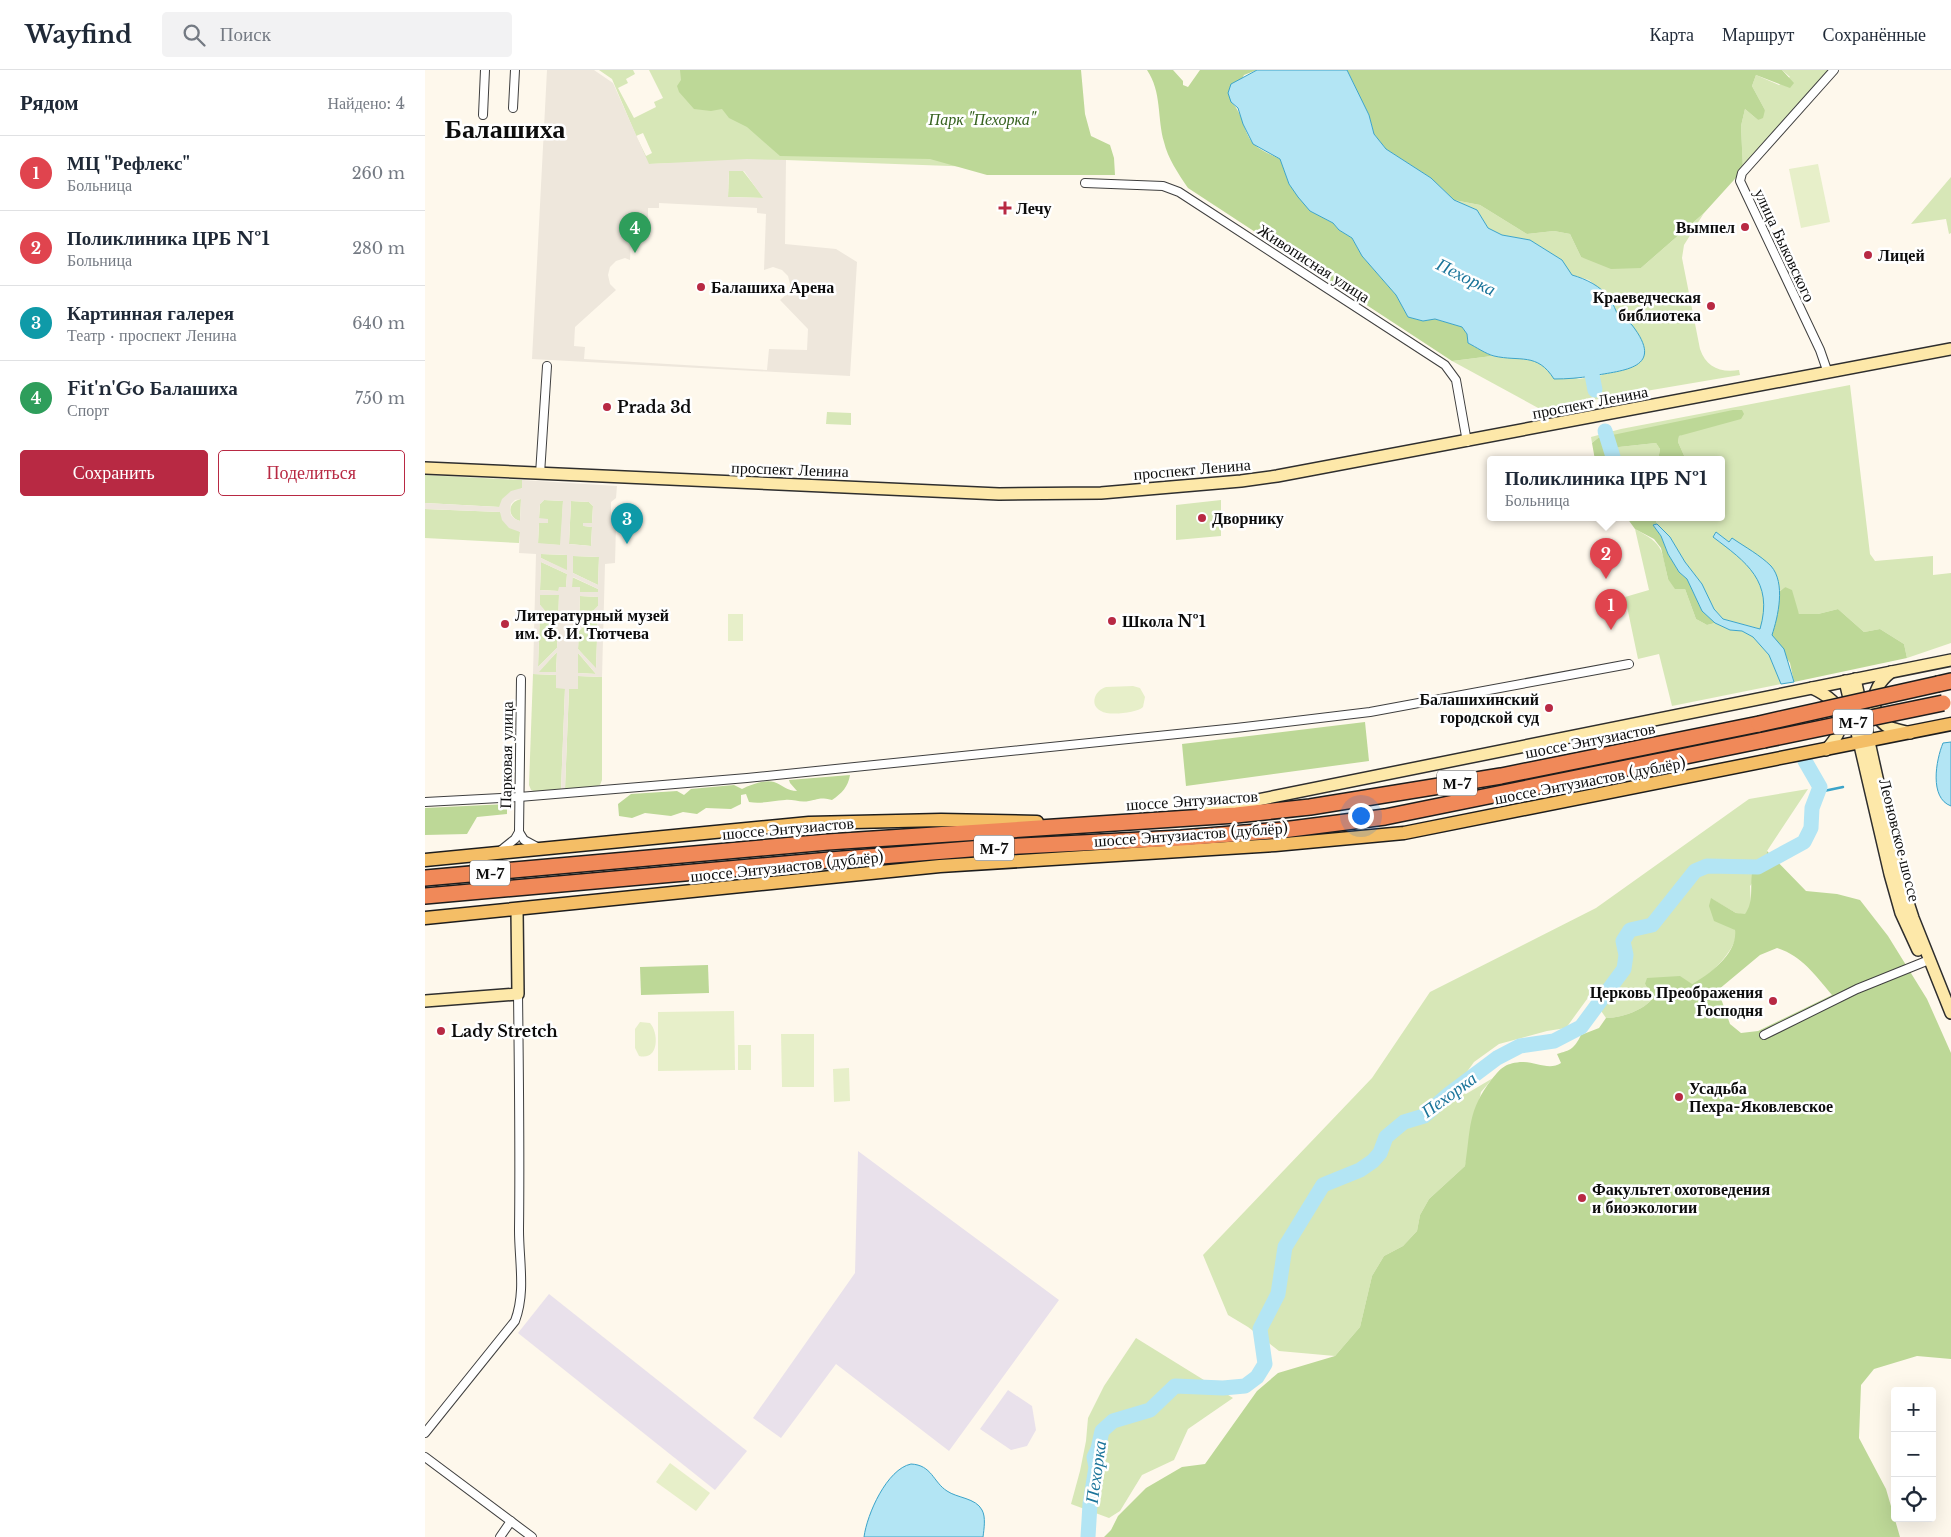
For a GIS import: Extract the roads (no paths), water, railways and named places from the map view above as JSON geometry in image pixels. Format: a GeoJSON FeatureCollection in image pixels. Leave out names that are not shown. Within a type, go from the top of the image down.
{"type":"FeatureCollection","features":[{"type":"Feature","properties":{"kind":"highway","name":"шоссе Энтузиастов"},"geometry":{"type":"LineString","coordinates":[[425,878],[828,842],[1236,815],[1376,797],[1501,776],[1759,724],[1945,683]]}},
{"type":"Feature","properties":{"kind":"highway","name":"шоссе Энтузиастов"},"geometry":{"type":"LineString","coordinates":[[425,896],[983,848],[1181,838],[1283,830],[1385,817],[1947,703]]}},
{"type":"Feature","properties":{"kind":"main road","name":"проспект Ленина"},"geometry":{"type":"LineString","coordinates":[[425,468],[999,494],[1101,493],[1241,482],[1467,442],[1951,350]]}},
{"type":"Feature","properties":{"kind":"main road","name":"шоссе Энтузиастов (дублёр)"},"geometry":{"type":"LineString","coordinates":[[1152,820],[1226,807],[1951,660]]}},
{"type":"Feature","properties":{"kind":"main road"},"geometry":{"type":"LineString","coordinates":[[1891,672],[1876,691],[1874,701],[1876,712],[1881,721],[1889,727],[1911,733]]}},
{"type":"Feature","properties":{"kind":"main road","name":"Леоновское шоссе"},"geometry":{"type":"LineString","coordinates":[[1850,680],[1898,872],[1913,918],[1945,1000]]}},
{"type":"Feature","properties":{"kind":"main road"},"geometry":{"type":"LineString","coordinates":[[1812,688],[1833,700],[1841,715],[1840,731],[1835,740],[1821,751]]}},
{"type":"Feature","properties":{"kind":"main road","name":"шоссе Энтузиастов (дублёр)"},"geometry":{"type":"LineString","coordinates":[[425,918],[940,866],[1275,845],[1404,833],[1951,724]]}},
{"type":"Feature","properties":{"kind":"main road","name":"Леоновское шоссе"},"geometry":{"type":"LineString","coordinates":[[1865,742],[1895,894],[1901,913],[1951,1013]]}},
{"type":"Feature","properties":{"kind":"main road","name":"шоссе Энтузиастов (дублёр)"},"geometry":{"type":"LineString","coordinates":[[425,860],[546,850],[809,823],[941,820],[1092,825]]}},
{"type":"Feature","properties":{"kind":"main road"},"geometry":{"type":"LineString","coordinates":[[1036,846],[1147,853]]}},
{"type":"Feature","properties":{"kind":"main road"},"geometry":{"type":"LineString","coordinates":[[425,1001],[518,994],[517,910]]}},
{"type":"Feature","properties":{"kind":"street"},"geometry":{"type":"LineString","coordinates":[[483,114],[485,70]]}},
{"type":"Feature","properties":{"kind":"street"},"geometry":{"type":"LineString","coordinates":[[513,108],[515,70]]}},
{"type":"Feature","properties":{"kind":"street","name":"улица Быковского"},"geometry":{"type":"LineString","coordinates":[[1828,373],[1740,181],[1743,173],[1835,70]]}},
{"type":"Feature","properties":{"kind":"street","name":"Живописная улица"},"geometry":{"type":"LineString","coordinates":[[1085,183],[1163,186],[1179,192],[1445,365],[1456,380],[1467,442]]}},
{"type":"Feature","properties":{"kind":"street"},"geometry":{"type":"LineString","coordinates":[[540,474],[547,366]]}},
{"type":"Feature","properties":{"kind":"street"},"geometry":{"type":"LineString","coordinates":[[425,802],[519,797],[756,777],[1370,712],[1629,664]]}},
{"type":"Feature","properties":{"kind":"street","name":"Парковая улица"},"geometry":{"type":"LineString","coordinates":[[495,854],[506,848],[519,832],[521,679]]}},
{"type":"Feature","properties":{"kind":"street","name":"Парковая улица"},"geometry":{"type":"LineString","coordinates":[[519,832],[524,840],[533,846],[546,850]]}},
{"type":"Feature","properties":{"kind":"street"},"geometry":{"type":"LineString","coordinates":[[1764,1035],[1857,989],[1925,962]]}},
{"type":"Feature","properties":{"kind":"street"},"geometry":{"type":"LineString","coordinates":[[425,1433],[515,1321],[520,1308],[522,1297],[519,1235],[518,994]]}},
{"type":"Feature","properties":{"kind":"street"},"geometry":{"type":"LineString","coordinates":[[425,1457],[532,1537]]}},
{"type":"Feature","properties":{"kind":"street"},"geometry":{"type":"LineString","coordinates":[[500,1537],[511,1521]]}},
{"type":"Feature","properties":{"kind":"water"},"geometry":{"type":"Polygon","coordinates":[[[1257,70],[1347,70],[1369,115],[1374,134],[1386,149],[1431,178],[1454,200],[1477,210],[1488,228],[1502,235],[1530,240],[1562,260],[1572,275],[1588,281],[1602,290],[1611,301],[1619,316],[1632,325],[1641,340],[1645,351],[1643,359],[1637,365],[1617,372],[1568,379],[1554,379],[1548,371],[1534,361],[1494,356],[1468,343],[1467,334],[1462,327],[1435,319],[1423,321],[1408,317],[1396,295],[1362,256],[1352,238],[1339,230],[1333,223],[1310,211],[1289,184],[1280,159],[1253,144],[1243,124],[1238,108],[1231,102],[1228,93],[1231,84],[1257,70]]]}},
{"type":"Feature","properties":{"kind":"water"},"geometry":{"type":"Polygon","coordinates":[[[1657,524],[1670,537],[1685,562],[1702,584],[1714,609],[1723,619],[1760,629],[1763,598],[1760,585],[1754,574],[1746,564],[1713,537],[1716,532],[1729,542],[1732,538],[1771,566],[1776,573],[1779,591],[1778,610],[1772,635],[1784,649],[1794,682],[1781,684],[1769,655],[1753,637],[1742,631],[1730,630],[1715,623],[1702,611],[1687,579],[1679,572],[1668,554],[1661,536],[1653,525],[1657,524]]]}},
{"type":"Feature","properties":{"kind":"water"},"geometry":{"type":"Polygon","coordinates":[[[1951,742],[1951,806],[1944,802],[1939,795],[1936,778],[1938,759],[1943,743],[1951,742]]]}},
{"type":"Feature","properties":{"kind":"water"},"geometry":{"type":"Polygon","coordinates":[[[911,1464],[924,1467],[947,1491],[979,1506],[984,1516],[983,1537],[864,1537],[869,1517],[886,1483],[894,1474],[911,1464]]]}},
{"type":"Feature","properties":{"kind":"waterway","name":"Пехорка"},"geometry":{"type":"LineString","coordinates":[[1586,357],[1590,364],[1595,390]]}},
{"type":"Feature","properties":{"kind":"waterway","name":"Пехорка"},"geometry":{"type":"LineString","coordinates":[[1605,431],[1613,456]]}},
{"type":"Feature","properties":{"kind":"waterway","name":"Пехорка"},"geometry":{"type":"LineString","coordinates":[[1088,1537],[1090,1504],[1096,1467],[1094,1457],[1102,1431],[1113,1421],[1150,1410],[1175,1386],[1223,1388],[1245,1386],[1257,1377],[1265,1364],[1260,1329],[1278,1294],[1285,1247],[1323,1185],[1360,1170],[1373,1161],[1380,1153],[1386,1137],[1404,1122],[1424,1116],[1449,1094],[1497,1058],[1520,1046],[1554,1041],[1581,1027],[1624,969],[1626,955],[1623,941],[1630,930],[1652,925],[1695,871],[1707,866],[1758,867],[1804,842],[1811,828],[1812,808],[1820,787],[1805,761]]}},
{"type":"Feature","properties":{"kind":"waterway"},"geometry":{"type":"LineString","coordinates":[[1819,792],[1843,787]]}},
{"type":"Feature","properties":{"kind":"place","name":"Лечу"},"geometry":{"type":"Point","coordinates":[1005,208]}},
{"type":"Feature","properties":{"kind":"place","name":"Вымпел"},"geometry":{"type":"Point","coordinates":[1745,227]}},
{"type":"Feature","properties":{"kind":"place","name":"Fit'n'Go Балашиха"},"geometry":{"type":"Point","coordinates":[635,253]}},
{"type":"Feature","properties":{"kind":"place","name":"Лицей"},"geometry":{"type":"Point","coordinates":[1868,255]}},
{"type":"Feature","properties":{"kind":"place","name":"Балашиха Арена"},"geometry":{"type":"Point","coordinates":[701,287]}},
{"type":"Feature","properties":{"kind":"place","name":"Краеведческая библиотека"},"geometry":{"type":"Point","coordinates":[1711,306]}},
{"type":"Feature","properties":{"kind":"place","name":"Prada 3d"},"geometry":{"type":"Point","coordinates":[607,407]}},
{"type":"Feature","properties":{"kind":"place","name":"Дворнику"},"geometry":{"type":"Point","coordinates":[1202,518]}},
{"type":"Feature","properties":{"kind":"place","name":"Картинная галерея"},"geometry":{"type":"Point","coordinates":[627,544]}},
{"type":"Feature","properties":{"kind":"place","name":"Поликлиника ЦРБ №1"},"geometry":{"type":"Point","coordinates":[1606,579]}},
{"type":"Feature","properties":{"kind":"place","name":"Школа №1"},"geometry":{"type":"Point","coordinates":[1112,621]}},
{"type":"Feature","properties":{"kind":"place","name":"Литературный музей им. Ф. И. Тютчева"},"geometry":{"type":"Point","coordinates":[505,624]}},
{"type":"Feature","properties":{"kind":"place","name":"МЦ \"Рефлекс\""},"geometry":{"type":"Point","coordinates":[1611,630]}},
{"type":"Feature","properties":{"kind":"place","name":"Балашихинский городской суд"},"geometry":{"type":"Point","coordinates":[1549,708]}},
{"type":"Feature","properties":{"kind":"place","name":"Церковь Преображения Господня"},"geometry":{"type":"Point","coordinates":[1773,1001]}},
{"type":"Feature","properties":{"kind":"place","name":"Lady Stretch"},"geometry":{"type":"Point","coordinates":[441,1031]}},
{"type":"Feature","properties":{"kind":"place","name":"Усадьба Пехра-Яковлевское"},"geometry":{"type":"Point","coordinates":[1679,1097]}},
{"type":"Feature","properties":{"kind":"place","name":"Факультет охотоведения и биоэкологии"},"geometry":{"type":"Point","coordinates":[1582,1198]}},
{"type":"Feature","properties":{"kind":"district","name":"Балашиха"},"geometry":{"type":"Point","coordinates":[505,129]}},
{"type":"Feature","properties":{"kind":"park label","name":"Парк \"Пехорка\""},"geometry":{"type":"Point","coordinates":[982,119]}}]}
